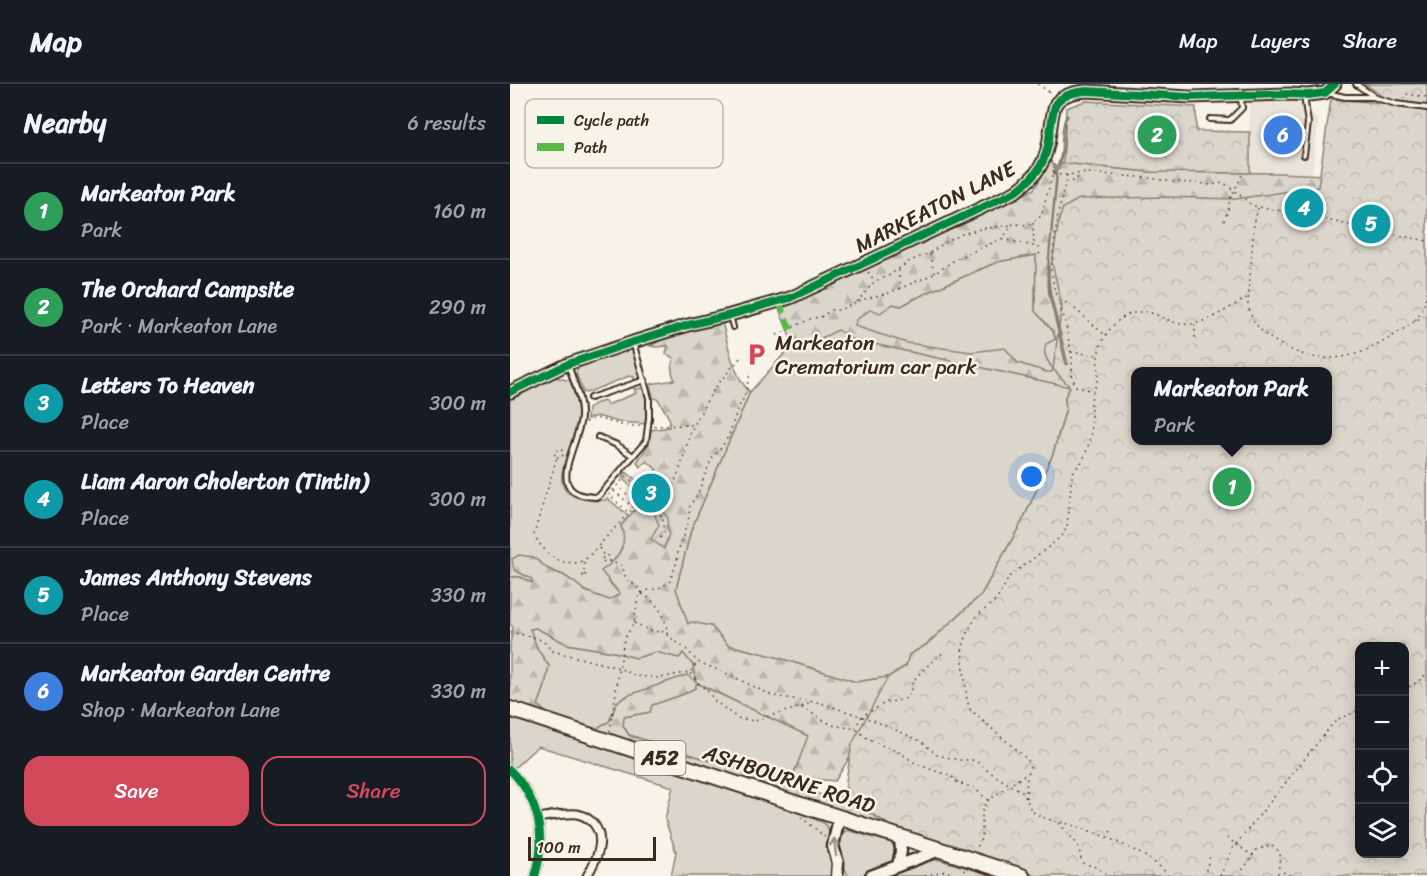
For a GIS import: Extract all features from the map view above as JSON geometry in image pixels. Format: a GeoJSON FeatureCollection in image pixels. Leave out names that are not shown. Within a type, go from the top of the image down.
{"type":"FeatureCollection","features":[{"type":"Feature","properties":{"kind":"highway","name":"ASHBOURNE ROAD"},"geometry":{"type":"LineString","coordinates":[[510,709],[1022,876]]}},
{"type":"Feature","properties":{"kind":"street"},"geometry":{"type":"LineString","coordinates":[[1059,100],[1070,94],[1086,91],[1190,97],[1304,95],[1325,93],[1335,84]]}},
{"type":"Feature","properties":{"kind":"street","name":"MARKEATON LANE"},"geometry":{"type":"LineString","coordinates":[[510,392],[568,364],[633,342],[789,298],[1015,192],[1032,179],[1041,167],[1048,150],[1054,107],[1059,100]]}},
{"type":"Feature","properties":{"kind":"street"},"geometry":{"type":"LineString","coordinates":[[510,770],[526,790],[538,818],[540,846],[535,876]]}},
{"type":"Feature","properties":{"kind":"street"},"geometry":{"type":"LineString","coordinates":[[538,818],[575,814],[585,817],[595,825],[600,845],[595,861],[586,876]]}},
{"type":"Feature","properties":{"kind":"street"},"geometry":{"type":"LineString","coordinates":[[837,876],[838,862],[833,846],[839,818]]}},
{"type":"Feature","properties":{"kind":"street"},"geometry":{"type":"LineString","coordinates":[[898,866],[901,851],[900,837]]}},
{"type":"Feature","properties":{"kind":"street"},"geometry":{"type":"LineString","coordinates":[[871,876],[940,850]]}},
{"type":"Feature","properties":{"kind":"lane"},"geometry":{"type":"LineString","coordinates":[[1356,84],[1373,97]]}},
{"type":"Feature","properties":{"kind":"lane"},"geometry":{"type":"LineString","coordinates":[[1325,93],[1345,97],[1373,97],[1427,108]]}},
{"type":"Feature","properties":{"kind":"lane"},"geometry":{"type":"LineString","coordinates":[[1304,95],[1308,123],[1304,155]]}},
{"type":"Feature","properties":{"kind":"lane"},"geometry":{"type":"LineString","coordinates":[[1210,119],[1230,120],[1242,108],[1241,96]]}},
{"type":"Feature","properties":{"kind":"lane"},"geometry":{"type":"LineString","coordinates":[[730,315],[733,327]]}},
{"type":"Feature","properties":{"kind":"lane"},"geometry":{"type":"LineString","coordinates":[[568,364],[581,405],[580,423],[565,477],[568,486],[578,492],[598,497],[646,441],[649,398],[633,342]]}},
{"type":"Feature","properties":{"kind":"lane"},"geometry":{"type":"LineString","coordinates":[[591,398],[645,380]]}},
{"type":"Feature","properties":{"kind":"lane"},"geometry":{"type":"LineString","coordinates":[[598,437],[617,445],[633,456]]}},
{"type":"Feature","properties":{"kind":"path"},"geometry":{"type":"LineString","coordinates":[[1038,84],[1059,100]]}},
{"type":"Feature","properties":{"kind":"path"},"geometry":{"type":"LineString","coordinates":[[1404,104],[1406,94],[1427,97]]}},
{"type":"Feature","properties":{"kind":"path"},"geometry":{"type":"LineString","coordinates":[[856,303],[875,281],[962,234],[1013,224],[1029,225],[1041,216],[1053,174],[1091,173],[1210,185],[1224,183],[1258,208],[1263,207],[1427,241]]}},
{"type":"Feature","properties":{"kind":"path"},"geometry":{"type":"LineString","coordinates":[[1224,221],[1242,173]]}},
{"type":"Feature","properties":{"kind":"path"},"geometry":{"type":"LineString","coordinates":[[1067,174],[1058,213],[1051,270],[1054,292],[1065,320],[1075,386],[1093,391]]}},
{"type":"Feature","properties":{"kind":"path"},"geometry":{"type":"LineString","coordinates":[[1065,182],[1076,181],[1079,174]]}},
{"type":"Feature","properties":{"kind":"path"},"geometry":{"type":"LineString","coordinates":[[1258,208],[1254,224],[1248,297],[1250,314],[1257,326],[1269,338],[1294,352],[1310,357],[1334,357],[1373,348],[1427,314]]}},
{"type":"Feature","properties":{"kind":"path"},"geometry":{"type":"LineString","coordinates":[[1034,221],[1034,246]]}},
{"type":"Feature","properties":{"kind":"path"},"geometry":{"type":"LineString","coordinates":[[777,334],[812,318],[821,317],[831,310],[839,310],[844,306],[889,293],[934,274],[956,260],[1002,239],[1012,225]]}},
{"type":"Feature","properties":{"kind":"path"},"geometry":{"type":"LineString","coordinates":[[1002,239],[1038,247],[1040,257]]}},
{"type":"Feature","properties":{"kind":"path"},"geometry":{"type":"LineString","coordinates":[[930,253],[934,274]]}},
{"type":"Feature","properties":{"kind":"path"},"geometry":{"type":"LineString","coordinates":[[899,269],[902,286]]}},
{"type":"Feature","properties":{"kind":"path"},"geometry":{"type":"LineString","coordinates":[[1412,323],[1425,306],[1427,288]]}},
{"type":"Feature","properties":{"kind":"path"},"geometry":{"type":"LineString","coordinates":[[1026,799],[1027,774],[1030,766],[1025,756],[970,709],[967,700],[963,647],[967,633],[979,614],[997,599],[1007,579],[1066,530],[1072,476],[1074,469],[1083,458],[1091,435],[1091,402],[1098,378],[1098,356],[1106,335],[1120,320],[1131,314],[1141,312],[1180,324],[1195,323],[1210,319],[1248,297]]}},
{"type":"Feature","properties":{"kind":"path"},"geometry":{"type":"LineString","coordinates":[[1058,302],[1068,303],[1106,335]]}},
{"type":"Feature","properties":{"kind":"path"},"geometry":{"type":"LineString","coordinates":[[1195,323],[1195,339]]}},
{"type":"Feature","properties":{"kind":"path"},"geometry":{"type":"LineString","coordinates":[[1071,352],[1098,356]]}},
{"type":"Feature","properties":{"kind":"path"},"geometry":{"type":"LineString","coordinates":[[655,501],[665,495],[672,486],[695,425],[717,384],[742,356]]}},
{"type":"Feature","properties":{"kind":"path"},"geometry":{"type":"LineString","coordinates":[[609,738],[624,639],[634,623],[638,598],[642,593],[669,583],[689,518],[690,505],[711,460],[729,435],[738,408],[744,398],[750,374]]}},
{"type":"Feature","properties":{"kind":"path"},"geometry":{"type":"LineString","coordinates":[[580,423],[596,418],[625,426],[695,425]]}},
{"type":"Feature","properties":{"kind":"path"},"geometry":{"type":"LineString","coordinates":[[556,457],[534,534],[540,545],[554,559],[569,563],[584,561],[646,494]]}},
{"type":"Feature","properties":{"kind":"path"},"geometry":{"type":"LineString","coordinates":[[629,513],[609,495],[626,476],[655,501]]}},
{"type":"Feature","properties":{"kind":"path"},"geometry":{"type":"LineString","coordinates":[[612,480],[638,505]]}},
{"type":"Feature","properties":{"kind":"path"},"geometry":{"type":"LineString","coordinates":[[613,490],[633,508]]}},
{"type":"Feature","properties":{"kind":"path"},"geometry":{"type":"LineString","coordinates":[[655,501],[655,509],[663,518],[664,533],[660,538]]}},
{"type":"Feature","properties":{"kind":"path"},"geometry":{"type":"LineString","coordinates":[[598,547],[604,556],[609,557],[609,561]]}},
{"type":"Feature","properties":{"kind":"path"},"geometry":{"type":"LineString","coordinates":[[604,556],[603,562],[609,561],[623,566],[629,582],[640,588],[642,593],[654,602],[665,619],[666,634]]}},
{"type":"Feature","properties":{"kind":"path"},"geometry":{"type":"LineString","coordinates":[[584,561],[584,574]]}},
{"type":"Feature","properties":{"kind":"path"},"geometry":{"type":"LineString","coordinates":[[634,623],[655,633],[662,631],[687,650],[698,663],[730,675],[773,696],[811,701],[862,716],[921,741],[937,755],[972,760],[1022,792],[1033,812],[1049,820],[1072,825],[1126,846],[1159,866],[1168,876]]}},
{"type":"Feature","properties":{"kind":"path"},"geometry":{"type":"LineString","coordinates":[[510,632],[537,638],[552,651],[619,668],[636,676],[659,678],[690,672],[698,663]]}},
{"type":"Feature","properties":{"kind":"path"},"geometry":{"type":"LineString","coordinates":[[854,728],[862,716],[887,702],[907,698],[913,681],[945,651]]}},
{"type":"Feature","properties":{"kind":"path"},"geometry":{"type":"LineString","coordinates":[[690,672],[715,701],[737,718],[754,721],[801,707],[811,701]]}},
{"type":"Feature","properties":{"kind":"path"},"geometry":{"type":"LineString","coordinates":[[1409,687],[1427,674]]}},
{"type":"Feature","properties":{"kind":"path"},"geometry":{"type":"LineString","coordinates":[[801,707],[832,725],[854,728],[868,740],[882,744],[932,770],[950,775],[958,783],[974,788],[988,800]]}},
{"type":"Feature","properties":{"kind":"path"},"geometry":{"type":"LineString","coordinates":[[1220,876],[1236,844],[1331,726],[1338,719],[1355,712]]}},
{"type":"Feature","properties":{"kind":"path"},"geometry":{"type":"LineString","coordinates":[[972,860],[982,836],[983,810],[986,802],[1027,774]]}},
{"type":"Feature","properties":{"kind":"path"},"geometry":{"type":"LineString","coordinates":[[796,815],[817,829],[827,841]]}},
{"type":"Feature","properties":{"kind":"path"},"geometry":{"type":"LineString","coordinates":[[1059,822],[1077,845],[1082,863],[1096,867],[1109,876]]}},
{"type":"Feature","properties":{"kind":"path"},"geometry":{"type":"LineString","coordinates":[[1108,838],[1111,830]]}},
{"type":"Feature","properties":{"kind":"path"},"geometry":{"type":"LineString","coordinates":[[1227,838],[1253,856]]}},
{"type":"Feature","properties":{"kind":"path"},"geometry":{"type":"LineString","coordinates":[[1244,876],[1243,869],[1256,850],[1272,845],[1281,858],[1278,872]]}},
{"type":"Feature","properties":{"kind":"path"},"geometry":{"type":"LineString","coordinates":[[1204,876],[1211,853]]}},
{"type":"Feature","properties":{"kind":"path"},"geometry":{"type":"LineString","coordinates":[[925,876],[945,871],[960,876]]}},
{"type":"Feature","properties":{"kind":"path"},"geometry":{"type":"LineString","coordinates":[[1272,876],[1278,872],[1285,872],[1292,876]]}},
{"type":"Feature","properties":{"kind":"shaded area"},"geometry":{"type":"Polygon","coordinates":[[[1249,100],[1310,100],[1309,108],[1314,118],[1319,119],[1312,174],[1250,173],[1249,100]]]}},
{"type":"Feature","properties":{"kind":"shaded area"},"geometry":{"type":"Polygon","coordinates":[[[1067,115],[1064,145],[1059,169],[1056,172],[1057,179],[1049,260],[1051,296],[1068,364],[1066,365],[1049,294],[1047,275],[1056,178],[1054,171],[1060,158],[1064,121],[1067,115]]]}},
{"type":"Feature","properties":{"kind":"green space"},"geometry":{"type":"Polygon","coordinates":[[[1365,84],[1427,84],[1427,876],[1036,876],[882,825],[886,823],[845,797],[852,744],[888,677],[906,666],[909,655],[926,645],[981,595],[1023,520],[1053,454],[1066,409],[1065,397],[1070,387],[1053,369],[1062,305],[1052,263],[1063,208],[1079,199],[1164,197],[1235,199],[1318,187],[1331,99],[1380,103],[1379,94],[1365,84]]]}},
{"type":"Feature","properties":{"kind":"green space"},"geometry":{"type":"Polygon","coordinates":[[[1085,101],[1196,107],[1196,131],[1250,132],[1250,173],[1149,172],[1063,163],[1066,108],[1085,101]]]}},
{"type":"Feature","properties":{"kind":"green space"},"geometry":{"type":"Polygon","coordinates":[[[1051,161],[1054,168],[1063,163],[1149,172],[1279,173],[1393,178],[1427,337],[1332,371],[1332,367],[1315,367],[1065,270],[1080,391],[999,584],[926,662],[909,655],[926,645],[981,595],[1023,520],[1053,454],[1066,409],[1065,397],[1070,387],[851,339],[838,330],[809,344],[793,344],[779,309],[1034,189],[1051,161]],[[1036,255],[997,262],[901,306],[893,304],[880,313],[871,309],[856,320],[855,326],[907,343],[971,352],[1005,348],[1018,363],[1047,372],[1052,372],[1053,369],[1047,360],[1045,348],[1046,344],[1056,339],[1053,331],[1035,311],[1036,255]]]}},
{"type":"Feature","properties":{"kind":"green space"},"geometry":{"type":"Polygon","coordinates":[[[1036,255],[1035,311],[1053,331],[1070,387],[1065,397],[1066,409],[1053,454],[1023,520],[981,595],[926,645],[909,655],[906,666],[888,677],[856,682],[776,657],[728,645],[711,626],[688,625],[676,589],[691,530],[750,392],[793,344],[809,344],[856,320],[871,309],[893,304],[901,306],[997,262],[1036,255]]]}},
{"type":"Feature","properties":{"kind":"green space"},"geometry":{"type":"Polygon","coordinates":[[[722,322],[735,369],[750,392],[691,530],[676,589],[688,624],[691,622],[711,626],[728,645],[776,657],[856,682],[900,675],[835,781],[793,777],[794,785],[834,800],[837,796],[845,797],[887,824],[882,825],[595,730],[609,722],[617,702],[629,695],[687,675],[696,682],[693,665],[683,653],[679,658],[656,652],[636,658],[567,644],[536,628],[530,629],[538,650],[549,666],[538,705],[551,718],[510,704],[510,644],[513,627],[510,625],[510,577],[520,577],[532,583],[532,579],[514,570],[512,559],[519,555],[533,557],[548,569],[563,575],[585,591],[609,600],[620,594],[601,571],[620,552],[623,540],[621,526],[644,499],[622,478],[626,472],[649,490],[656,469],[647,461],[640,467],[637,462],[649,444],[651,430],[669,427],[670,420],[658,399],[653,398],[650,384],[675,380],[672,369],[674,358],[666,354],[668,346],[650,346],[669,336],[722,322]],[[697,683],[695,688],[684,694],[652,705],[650,712],[624,717],[623,726],[629,735],[714,762],[732,761],[745,770],[774,779],[793,776],[808,736],[697,683]]]}},
{"type":"Feature","properties":{"kind":"green space"},"geometry":{"type":"Polygon","coordinates":[[[631,349],[639,369],[637,380],[633,381],[634,377],[629,376],[586,393],[583,392],[576,373],[579,367],[631,349]]]}},
{"type":"Feature","properties":{"kind":"green space"},"geometry":{"type":"Polygon","coordinates":[[[555,377],[571,381],[578,409],[577,425],[562,475],[564,487],[572,495],[584,499],[598,501],[607,498],[629,516],[621,526],[624,541],[612,564],[608,581],[620,594],[610,601],[585,591],[563,575],[548,569],[533,557],[532,583],[521,577],[510,577],[510,400],[555,377]]]}},
{"type":"Feature","properties":{"kind":"green space"},"geometry":{"type":"Polygon","coordinates":[[[642,388],[646,394],[647,424],[618,422],[597,416],[587,419],[588,409],[594,404],[605,401],[607,405],[636,393],[634,389],[642,388]]]}},
{"type":"Feature","properties":{"kind":"green space"},"geometry":{"type":"Polygon","coordinates":[[[656,501],[668,518],[669,534],[664,549],[651,539],[659,525],[653,507],[656,501]]]}},
{"type":"Feature","properties":{"kind":"green space"},"geometry":{"type":"Polygon","coordinates":[[[536,628],[567,644],[636,658],[656,652],[679,658],[683,652],[693,665],[696,683],[809,736],[793,776],[787,775],[774,779],[745,770],[732,761],[714,762],[629,735],[623,726],[624,717],[649,712],[652,705],[695,688],[665,682],[629,695],[617,702],[609,722],[595,730],[551,718],[538,705],[549,666],[538,650],[529,629],[536,628]]]}},
{"type":"Feature","properties":{"kind":"green space"},"geometry":{"type":"Polygon","coordinates":[[[510,718],[676,771],[824,823],[830,836],[835,861],[833,876],[671,876],[676,852],[665,819],[673,787],[538,746],[514,768],[510,765],[510,718]]]}},
{"type":"Feature","properties":{"kind":"green space"},"geometry":{"type":"Polygon","coordinates":[[[847,830],[892,843],[895,854],[892,864],[862,876],[849,876],[838,850],[839,839],[847,830]]]}},
{"type":"Feature","properties":{"kind":"green space"},"geometry":{"type":"Polygon","coordinates":[[[931,860],[941,860],[994,876],[883,876],[931,860]]]}},
{"type":"Feature","properties":{"kind":"marked path"},"geometry":{"type":"LineString","coordinates":[[779,302],[798,347]]}},
{"type":"Feature","properties":{"kind":"cycle path"},"geometry":{"type":"LineString","coordinates":[[510,392],[568,364],[633,342],[790,298],[1015,192],[1030,180],[1044,160],[1056,103],[1070,94],[1087,91],[1190,97],[1308,95],[1325,93],[1335,84]]}},
{"type":"Feature","properties":{"kind":"cycle path"},"geometry":{"type":"LineString","coordinates":[[510,770],[528,793],[538,820],[540,847],[535,876]]}},
{"type":"Feature","properties":{"kind":"place","name":"The Orchard Campsite"},"geometry":{"type":"Point","coordinates":[1157,135]}},
{"type":"Feature","properties":{"kind":"place","name":"Markeaton Garden Centre"},"geometry":{"type":"Point","coordinates":[1283,135]}},
{"type":"Feature","properties":{"kind":"place","name":"Liam Aaron Cholerton (Tintin)"},"geometry":{"type":"Point","coordinates":[1304,208]}},
{"type":"Feature","properties":{"kind":"place","name":"James Anthony Stevens"},"geometry":{"type":"Point","coordinates":[1371,224]}},
{"type":"Feature","properties":{"kind":"place","name":"Markeaton Crematorium car park"},"geometry":{"type":"Point","coordinates":[757,355]}},
{"type":"Feature","properties":{"kind":"place","name":"Markeaton Park"},"geometry":{"type":"Point","coordinates":[1232,487]}},
{"type":"Feature","properties":{"kind":"place","name":"Letters To Heaven"},"geometry":{"type":"Point","coordinates":[651,493]}}]}
